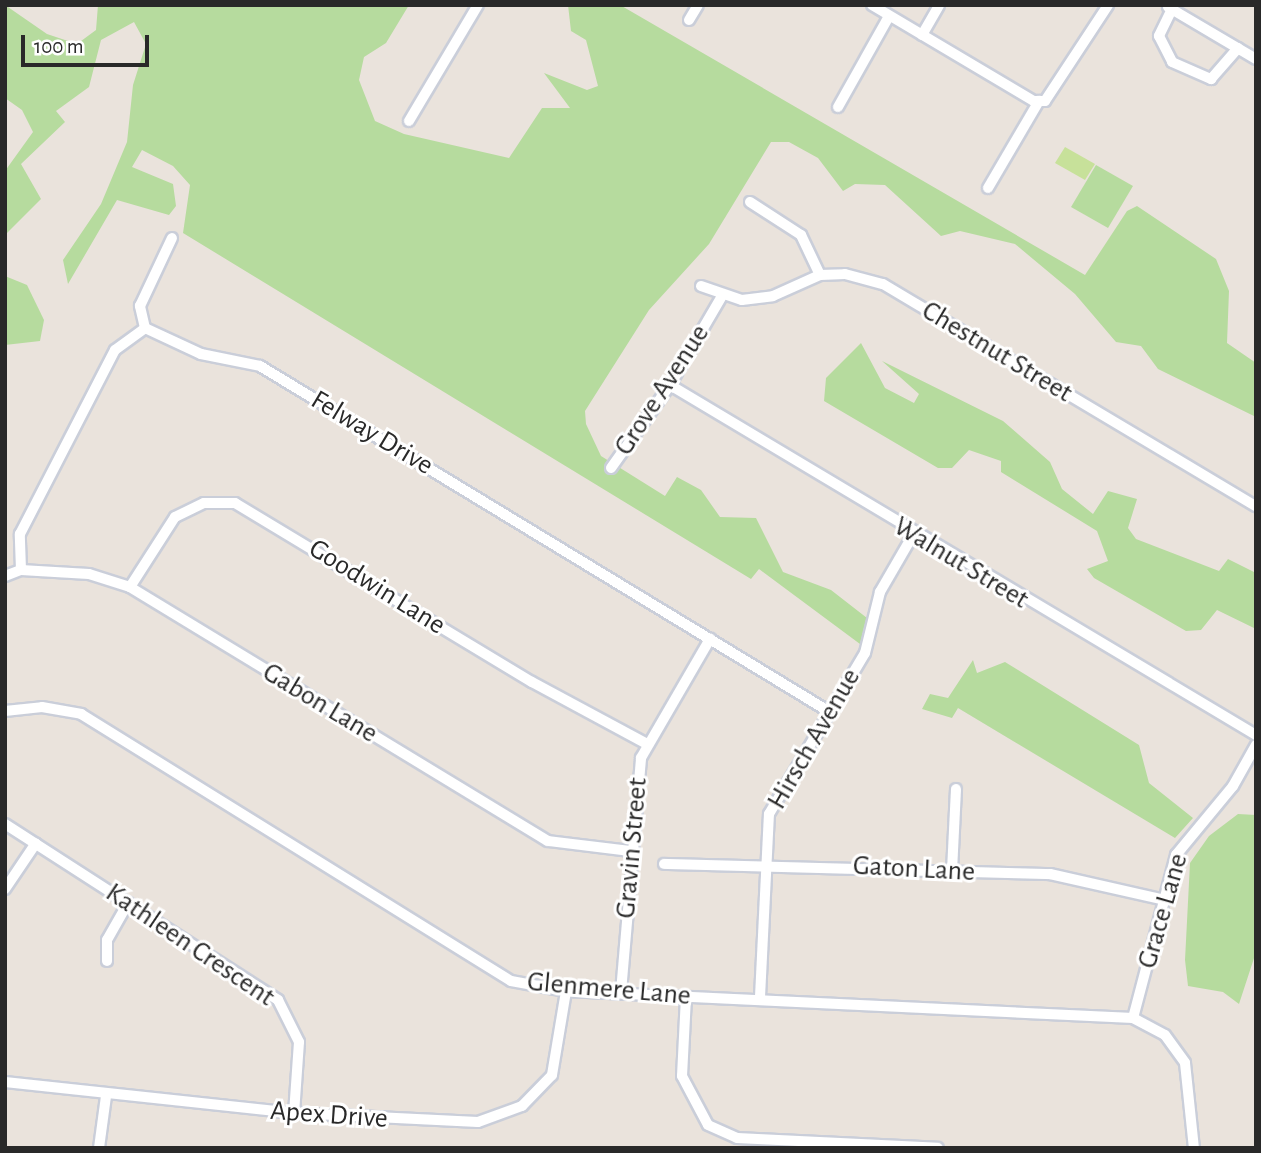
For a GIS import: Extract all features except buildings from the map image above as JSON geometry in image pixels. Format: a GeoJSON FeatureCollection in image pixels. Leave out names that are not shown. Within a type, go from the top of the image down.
{"type":"FeatureCollection","features":[{"type":"Feature","properties":{"kind":"street"},"geometry":{"type":"LineString","coordinates":[[409,121],[478,5]]}},
{"type":"Feature","properties":{"kind":"street"},"geometry":{"type":"LineString","coordinates":[[690,20],[698,5]]}},
{"type":"Feature","properties":{"kind":"street"},"geometry":{"type":"LineString","coordinates":[[872,5],[1042,101]]}},
{"type":"Feature","properties":{"kind":"street"},"geometry":{"type":"LineString","coordinates":[[922,35],[939,5]]}},
{"type":"Feature","properties":{"kind":"street"},"geometry":{"type":"LineString","coordinates":[[988,188],[1042,101],[1108,5]]}},
{"type":"Feature","properties":{"kind":"street"},"geometry":{"type":"LineString","coordinates":[[1238,48],[1211,79],[1172,62],[1159,36],[1168,7],[1238,48],[1256,59]]}},
{"type":"Feature","properties":{"kind":"street"},"geometry":{"type":"LineString","coordinates":[[838,107],[890,16]]}},
{"type":"Feature","properties":{"kind":"street"},"geometry":{"type":"LineString","coordinates":[[750,202],[801,235],[820,275]]}},
{"type":"Feature","properties":{"kind":"street"},"geometry":{"type":"LineString","coordinates":[[21,570],[20,534],[115,350],[145,328],[140,306],[172,237]]}},
{"type":"Feature","properties":{"kind":"street","name":"Chestnut Street"},"geometry":{"type":"LineString","coordinates":[[701,286],[722,296],[760,299],[820,275],[845,274],[883,284],[1256,506]]}},
{"type":"Feature","properties":{"kind":"street","name":"Grove Avenue"},"geometry":{"type":"LineString","coordinates":[[611,468],[670,385],[722,296]]}},
{"type":"Feature","properties":{"kind":"street","name":"Felway Drive"},"geometry":{"type":"LineString","coordinates":[[145,328],[201,354],[260,366],[828,711]]}},
{"type":"Feature","properties":{"kind":"street","name":"Walnut Street"},"geometry":{"type":"LineString","coordinates":[[670,385],[913,535],[1256,735]]}},
{"type":"Feature","properties":{"kind":"street","name":"Goodwin Lane"},"geometry":{"type":"LineString","coordinates":[[130,587],[175,517],[204,503],[235,503],[532,682],[647,744]]}},
{"type":"Feature","properties":{"kind":"street","name":"Hirsch Avenue"},"geometry":{"type":"LineString","coordinates":[[760,998],[769,814],[865,653],[880,592],[913,535]]}},
{"type":"Feature","properties":{"kind":"street","name":"Gabon Lane"},"geometry":{"type":"LineString","coordinates":[[5,576],[21,570],[89,574],[130,587],[548,841],[631,851]]}},
{"type":"Feature","properties":{"kind":"street","name":"Gravin Street"},"geometry":{"type":"LineString","coordinates":[[621,992],[634,794],[647,744],[710,639]]}},
{"type":"Feature","properties":{"kind":"street","name":"Glenmere Lane"},"geometry":{"type":"LineString","coordinates":[[5,711],[42,707],[81,714],[478,965],[511,981],[565,991],[760,998],[1133,1018],[1165,1035],[1185,1063],[1194,1148]]}},
{"type":"Feature","properties":{"kind":"street","name":"Grace Lane"},"geometry":{"type":"LineString","coordinates":[[1133,1018],[1161,899],[1182,843],[1228,794],[1256,745]]}},
{"type":"Feature","properties":{"kind":"street"},"geometry":{"type":"LineString","coordinates":[[952,871],[956,789]]}},
{"type":"Feature","properties":{"kind":"street","name":"Kathleen Crescent"},"geometry":{"type":"LineString","coordinates":[[5,824],[278,1000],[299,1042],[294,1113]]}},
{"type":"Feature","properties":{"kind":"street"},"geometry":{"type":"LineString","coordinates":[[5,889],[36,843]]}},
{"type":"Feature","properties":{"kind":"street","name":"Gaton Lane"},"geometry":{"type":"LineString","coordinates":[[664,864],[768,862],[1050,874],[1161,899]]}},
{"type":"Feature","properties":{"kind":"street"},"geometry":{"type":"LineString","coordinates":[[107,961],[107,940],[128,903]]}},
{"type":"Feature","properties":{"kind":"street","name":"Apex Drive"},"geometry":{"type":"LineString","coordinates":[[5,1082],[106,1096],[294,1113],[455,1122],[509,1114],[552,1076],[565,991]]}},
{"type":"Feature","properties":{"kind":"street"},"geometry":{"type":"LineString","coordinates":[[686,997],[682,1076],[708,1125],[737,1138],[938,1148]]}},
{"type":"Feature","properties":{"kind":"street"},"geometry":{"type":"LineString","coordinates":[[99,1148],[106,1096]]}},
{"type":"Feature","properties":{"kind":"green space"},"geometry":{"type":"Polygon","coordinates":[[[5,5],[47,34],[77,44],[96,30],[98,5],[409,5],[386,43],[364,57],[359,80],[375,121],[404,134],[509,158],[542,108],[570,108],[544,73],[587,90],[598,86],[586,40],[571,31],[568,5],[620,5],[1085,275],[1127,211],[1137,206],[1216,259],[1229,291],[1227,343],[1256,363],[1256,417],[1158,369],[1141,346],[1116,342],[1075,294],[1015,244],[960,231],[941,236],[885,185],[855,184],[843,191],[818,158],[789,142],[771,142],[709,244],[649,310],[585,411],[586,424],[601,456],[665,496],[677,477],[701,490],[720,517],[756,518],[783,572],[831,590],[867,618],[860,644],[759,569],[751,579],[183,233],[190,185],[173,166],[142,150],[132,167],[173,184],[176,206],[169,215],[117,200],[68,284],[63,260],[101,204],[127,142],[133,85],[146,44],[134,22],[101,40],[89,87],[56,111],[65,122],[21,164],[41,199],[5,235],[5,171],[33,132],[22,110],[5,98],[5,5]]]}},
{"type":"Feature","properties":{"kind":"green space"},"geometry":{"type":"Polygon","coordinates":[[[1065,147],[1095,164],[1085,180],[1055,163],[1065,147]]]}},
{"type":"Feature","properties":{"kind":"green space"},"geometry":{"type":"Polygon","coordinates":[[[1096,165],[1133,186],[1108,228],[1071,207],[1096,165]]]}},
{"type":"Feature","properties":{"kind":"green space"},"geometry":{"type":"Polygon","coordinates":[[[5,276],[27,285],[44,320],[40,341],[5,345],[5,276]]]}},
{"type":"Feature","properties":{"kind":"green space"},"geometry":{"type":"Polygon","coordinates":[[[861,343],[885,388],[914,403],[919,394],[882,361],[1003,421],[1050,462],[1062,489],[1093,514],[1108,491],[1137,499],[1128,528],[1136,539],[1219,571],[1228,559],[1256,573],[1256,629],[1217,610],[1201,630],[1186,631],[1094,578],[1087,569],[1108,561],[1097,531],[1001,472],[1001,461],[969,450],[952,468],[938,468],[824,401],[826,378],[861,343]]]}},
{"type":"Feature","properties":{"kind":"green space"},"geometry":{"type":"Polygon","coordinates":[[[973,660],[977,673],[1005,662],[1139,745],[1149,783],[1193,818],[1175,838],[958,708],[952,718],[922,709],[930,694],[948,698],[973,660]]]}},
{"type":"Feature","properties":{"kind":"green space"},"geometry":{"type":"Polygon","coordinates":[[[1238,814],[1256,815],[1256,952],[1239,1004],[1223,992],[1188,986],[1185,960],[1190,863],[1209,836],[1238,814]]]}}]}
